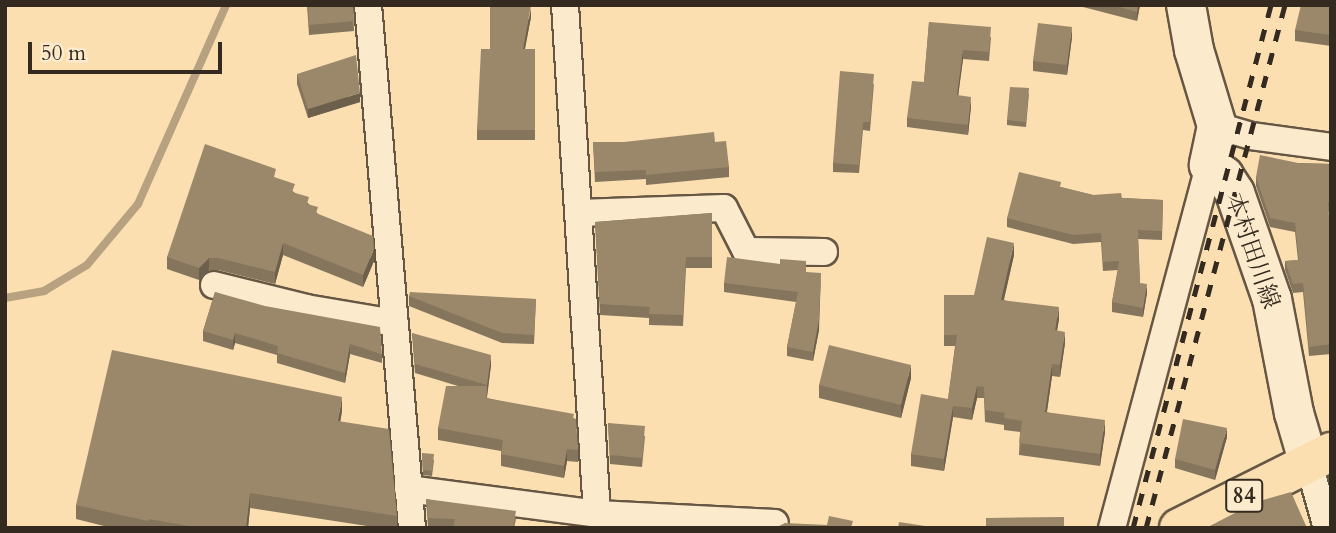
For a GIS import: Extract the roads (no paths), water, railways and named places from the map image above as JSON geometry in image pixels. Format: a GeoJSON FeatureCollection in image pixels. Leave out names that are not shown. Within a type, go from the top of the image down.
{"type":"FeatureCollection","features":[{"type":"Feature","properties":{"kind":"main road","name":"本村田川線"},"geometry":{"type":"LineString","coordinates":[[1186,5],[1194,50],[1217,126],[1209,165],[1224,176],[1235,193],[1272,299],[1294,413],[1320,458]]}},
{"type":"Feature","properties":{"kind":"main road","name":"84"},"geometry":{"type":"LineString","coordinates":[[1179,528],[1320,458]]}},
{"type":"Feature","properties":{"kind":"street"},"geometry":{"type":"LineString","coordinates":[[368,5],[412,528]]}},
{"type":"Feature","properties":{"kind":"street"},"geometry":{"type":"LineString","coordinates":[[565,5],[597,514]]}},
{"type":"Feature","properties":{"kind":"street"},"geometry":{"type":"LineString","coordinates":[[1217,126],[1251,136],[1331,147]]}},
{"type":"Feature","properties":{"kind":"street"},"geometry":{"type":"LineString","coordinates":[[1112,528],[1209,165]]}},
{"type":"Feature","properties":{"kind":"street"},"geometry":{"type":"LineString","coordinates":[[578,214],[724,208],[746,251],[824,252]]}},
{"type":"Feature","properties":{"kind":"street"},"geometry":{"type":"LineString","coordinates":[[214,285],[306,308],[395,323]]}},
{"type":"Feature","properties":{"kind":"street"},"geometry":{"type":"LineString","coordinates":[[1320,458],[1327,528]]}},
{"type":"Feature","properties":{"kind":"street"},"geometry":{"type":"LineString","coordinates":[[408,489],[597,514],[775,523]]}},
{"type":"Feature","properties":{"kind":"waterway"},"geometry":{"type":"LineString","coordinates":[[5,298],[44,291],[87,265],[138,204],[226,5]]}},
{"type":"Feature","properties":{"kind":"railway"},"geometry":{"type":"LineString","coordinates":[[1133,528],[1271,5]]}},
{"type":"Feature","properties":{"kind":"railway"},"geometry":{"type":"LineString","coordinates":[[1146,528],[1285,5]]}}]}
